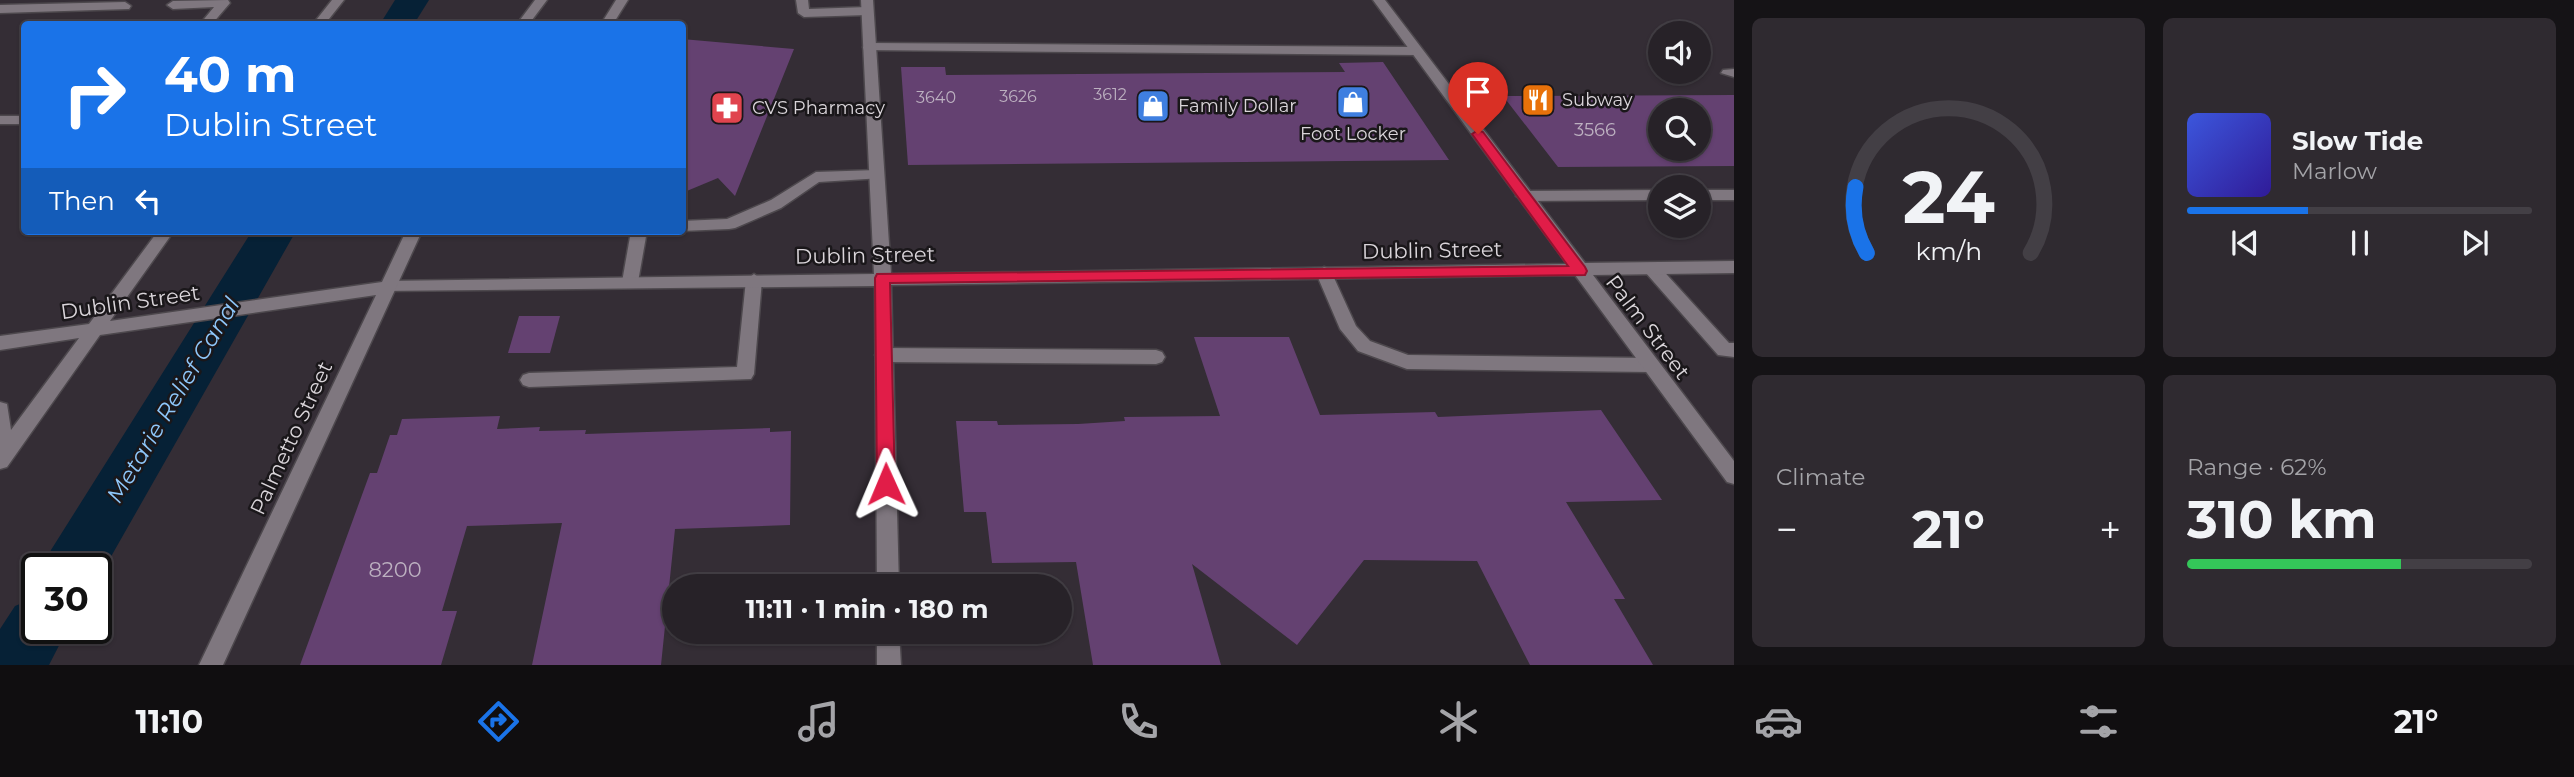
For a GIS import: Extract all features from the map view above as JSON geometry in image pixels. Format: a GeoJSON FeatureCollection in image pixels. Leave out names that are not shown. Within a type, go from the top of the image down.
{"type":"FeatureCollection","features":[{"type":"Feature","properties":{"kind":"street"},"geometry":{"type":"LineString","coordinates":[[321,21],[338,0]]}},
{"type":"Feature","properties":{"kind":"street"},"geometry":{"type":"LineString","coordinates":[[525,21],[541,0]]}},
{"type":"Feature","properties":{"kind":"street"},"geometry":{"type":"LineString","coordinates":[[609,21],[622,0]]}},
{"type":"Feature","properties":{"kind":"street"},"geometry":{"type":"LineString","coordinates":[[802,0],[804,13],[867,6],[883,278],[888,574]]}},
{"type":"Feature","properties":{"kind":"street","name":"Palm Street"},"geometry":{"type":"LineString","coordinates":[[1379,0],[1734,476]]}},
{"type":"Feature","properties":{"kind":"street"},"geometry":{"type":"LineString","coordinates":[[173,5],[224,3],[209,21]]}},
{"type":"Feature","properties":{"kind":"street"},"geometry":{"type":"LineString","coordinates":[[0,9],[125,6]]}},
{"type":"Feature","properties":{"kind":"street"},"geometry":{"type":"LineString","coordinates":[[869,47],[1416,51]]}},
{"type":"Feature","properties":{"kind":"street"},"geometry":{"type":"LineString","coordinates":[[0,120],[21,120]]}},
{"type":"Feature","properties":{"kind":"street"},"geometry":{"type":"LineString","coordinates":[[686,226],[729,224],[775,204],[816,177],[877,175]]}},
{"type":"Feature","properties":{"kind":"street"},"geometry":{"type":"LineString","coordinates":[[1524,196],[1648,195]]}},
{"type":"Feature","properties":{"kind":"street"},"geometry":{"type":"LineString","coordinates":[[1711,195],[1734,195]]}},
{"type":"Feature","properties":{"kind":"street"},"geometry":{"type":"LineString","coordinates":[[0,461],[163,235]]}},
{"type":"Feature","properties":{"kind":"street","name":"Palmetto Street"},"geometry":{"type":"LineString","coordinates":[[211,665],[412,235]]}},
{"type":"Feature","properties":{"kind":"street"},"geometry":{"type":"LineString","coordinates":[[630,282],[638,235]]}},
{"type":"Feature","properties":{"kind":"street","name":"Dublin Street"},"geometry":{"type":"LineString","coordinates":[[0,343],[328,298],[386,287],[1734,267]]}},
{"type":"Feature","properties":{"kind":"street"},"geometry":{"type":"LineString","coordinates":[[1652,269],[1724,350],[1734,350]]}},
{"type":"Feature","properties":{"kind":"street"},"geometry":{"type":"LineString","coordinates":[[1324,274],[1349,329],[1364,346],[1407,362],[1650,365]]}},
{"type":"Feature","properties":{"kind":"street"},"geometry":{"type":"LineString","coordinates":[[529,380],[745,374],[754,280]]}},
{"type":"Feature","properties":{"kind":"street"},"geometry":{"type":"LineString","coordinates":[[884,355],[1156,357]]}},
{"type":"Feature","properties":{"kind":"street"},"geometry":{"type":"LineString","coordinates":[[0,409],[0,436]]}},
{"type":"Feature","properties":{"kind":"street"},"geometry":{"type":"LineString","coordinates":[[888,644],[889,665]]}},
{"type":"Feature","properties":{"kind":"building","name":"CVS Pharmacy"},"geometry":{"type":"Polygon","coordinates":[[[686,39],[794,49],[735,196],[718,178],[686,191],[686,39]]]}},
{"type":"Feature","properties":{"kind":"building"},"geometry":{"type":"Polygon","coordinates":[[[1383,62],[1449,160],[908,165],[901,67],[945,67],[946,75],[1345,72],[1339,63],[1383,62]]]}},
{"type":"Feature","properties":{"kind":"building"},"geometry":{"type":"Polygon","coordinates":[[[1734,95],[1734,166],[1558,167],[1503,96],[1734,95]]]}},
{"type":"Feature","properties":{"kind":"building"},"geometry":{"type":"Polygon","coordinates":[[[519,316],[560,316],[550,353],[508,353],[519,316]]]}},
{"type":"Feature","properties":{"kind":"building"},"geometry":{"type":"Polygon","coordinates":[[[1194,337],[1289,337],[1320,415],[1435,412],[1438,417],[1601,410],[1662,500],[1566,502],[1625,599],[1614,599],[1653,665],[1530,665],[1477,561],[1364,560],[1297,645],[1192,564],[1221,665],[1093,665],[1076,562],[992,563],[986,512],[964,512],[956,421],[997,421],[998,425],[1078,424],[1125,421],[1124,417],[1220,416],[1194,337]]]}},
{"type":"Feature","properties":{"kind":"building"},"geometry":{"type":"Polygon","coordinates":[[[500,416],[497,429],[540,427],[539,431],[586,430],[585,434],[770,428],[770,432],[791,431],[790,525],[675,529],[670,574],[662,574],[661,665],[532,665],[562,523],[467,526],[442,611],[457,611],[441,665],[300,665],[370,473],[377,473],[390,435],[397,435],[402,419],[500,416]]]}},
{"type":"Feature","properties":{"kind":"waterway","name":"Metarie Relief Canal"},"geometry":{"type":"LineString","coordinates":[[399,21],[412,0]]}},
{"type":"Feature","properties":{"kind":"waterway","name":"Metarie Relief Canal"},"geometry":{"type":"LineString","coordinates":[[82,553],[272,235]]}},
{"type":"Feature","properties":{"kind":"waterway","name":"Metarie Relief Canal"},"geometry":{"type":"LineString","coordinates":[[14,665],[27,644]]}},
{"type":"Feature","properties":{"kind":"place","name":"Subway"},"geometry":{"type":"Point","coordinates":[1538,100]}},
{"type":"Feature","properties":{"kind":"place","name":"Foot Locker"},"geometry":{"type":"Point","coordinates":[1353,102]}},
{"type":"Feature","properties":{"kind":"place","name":"Family Dollar"},"geometry":{"type":"Point","coordinates":[1153,106]}},
{"type":"Feature","properties":{"kind":"place","name":"CVS Pharmacy"},"geometry":{"type":"Point","coordinates":[727,108]}},
{"type":"Feature","properties":{"kind":"route"},"geometry":{"type":"LineString","coordinates":[[886,484],[883,278],[1580,271],[1478,134]]}}]}
